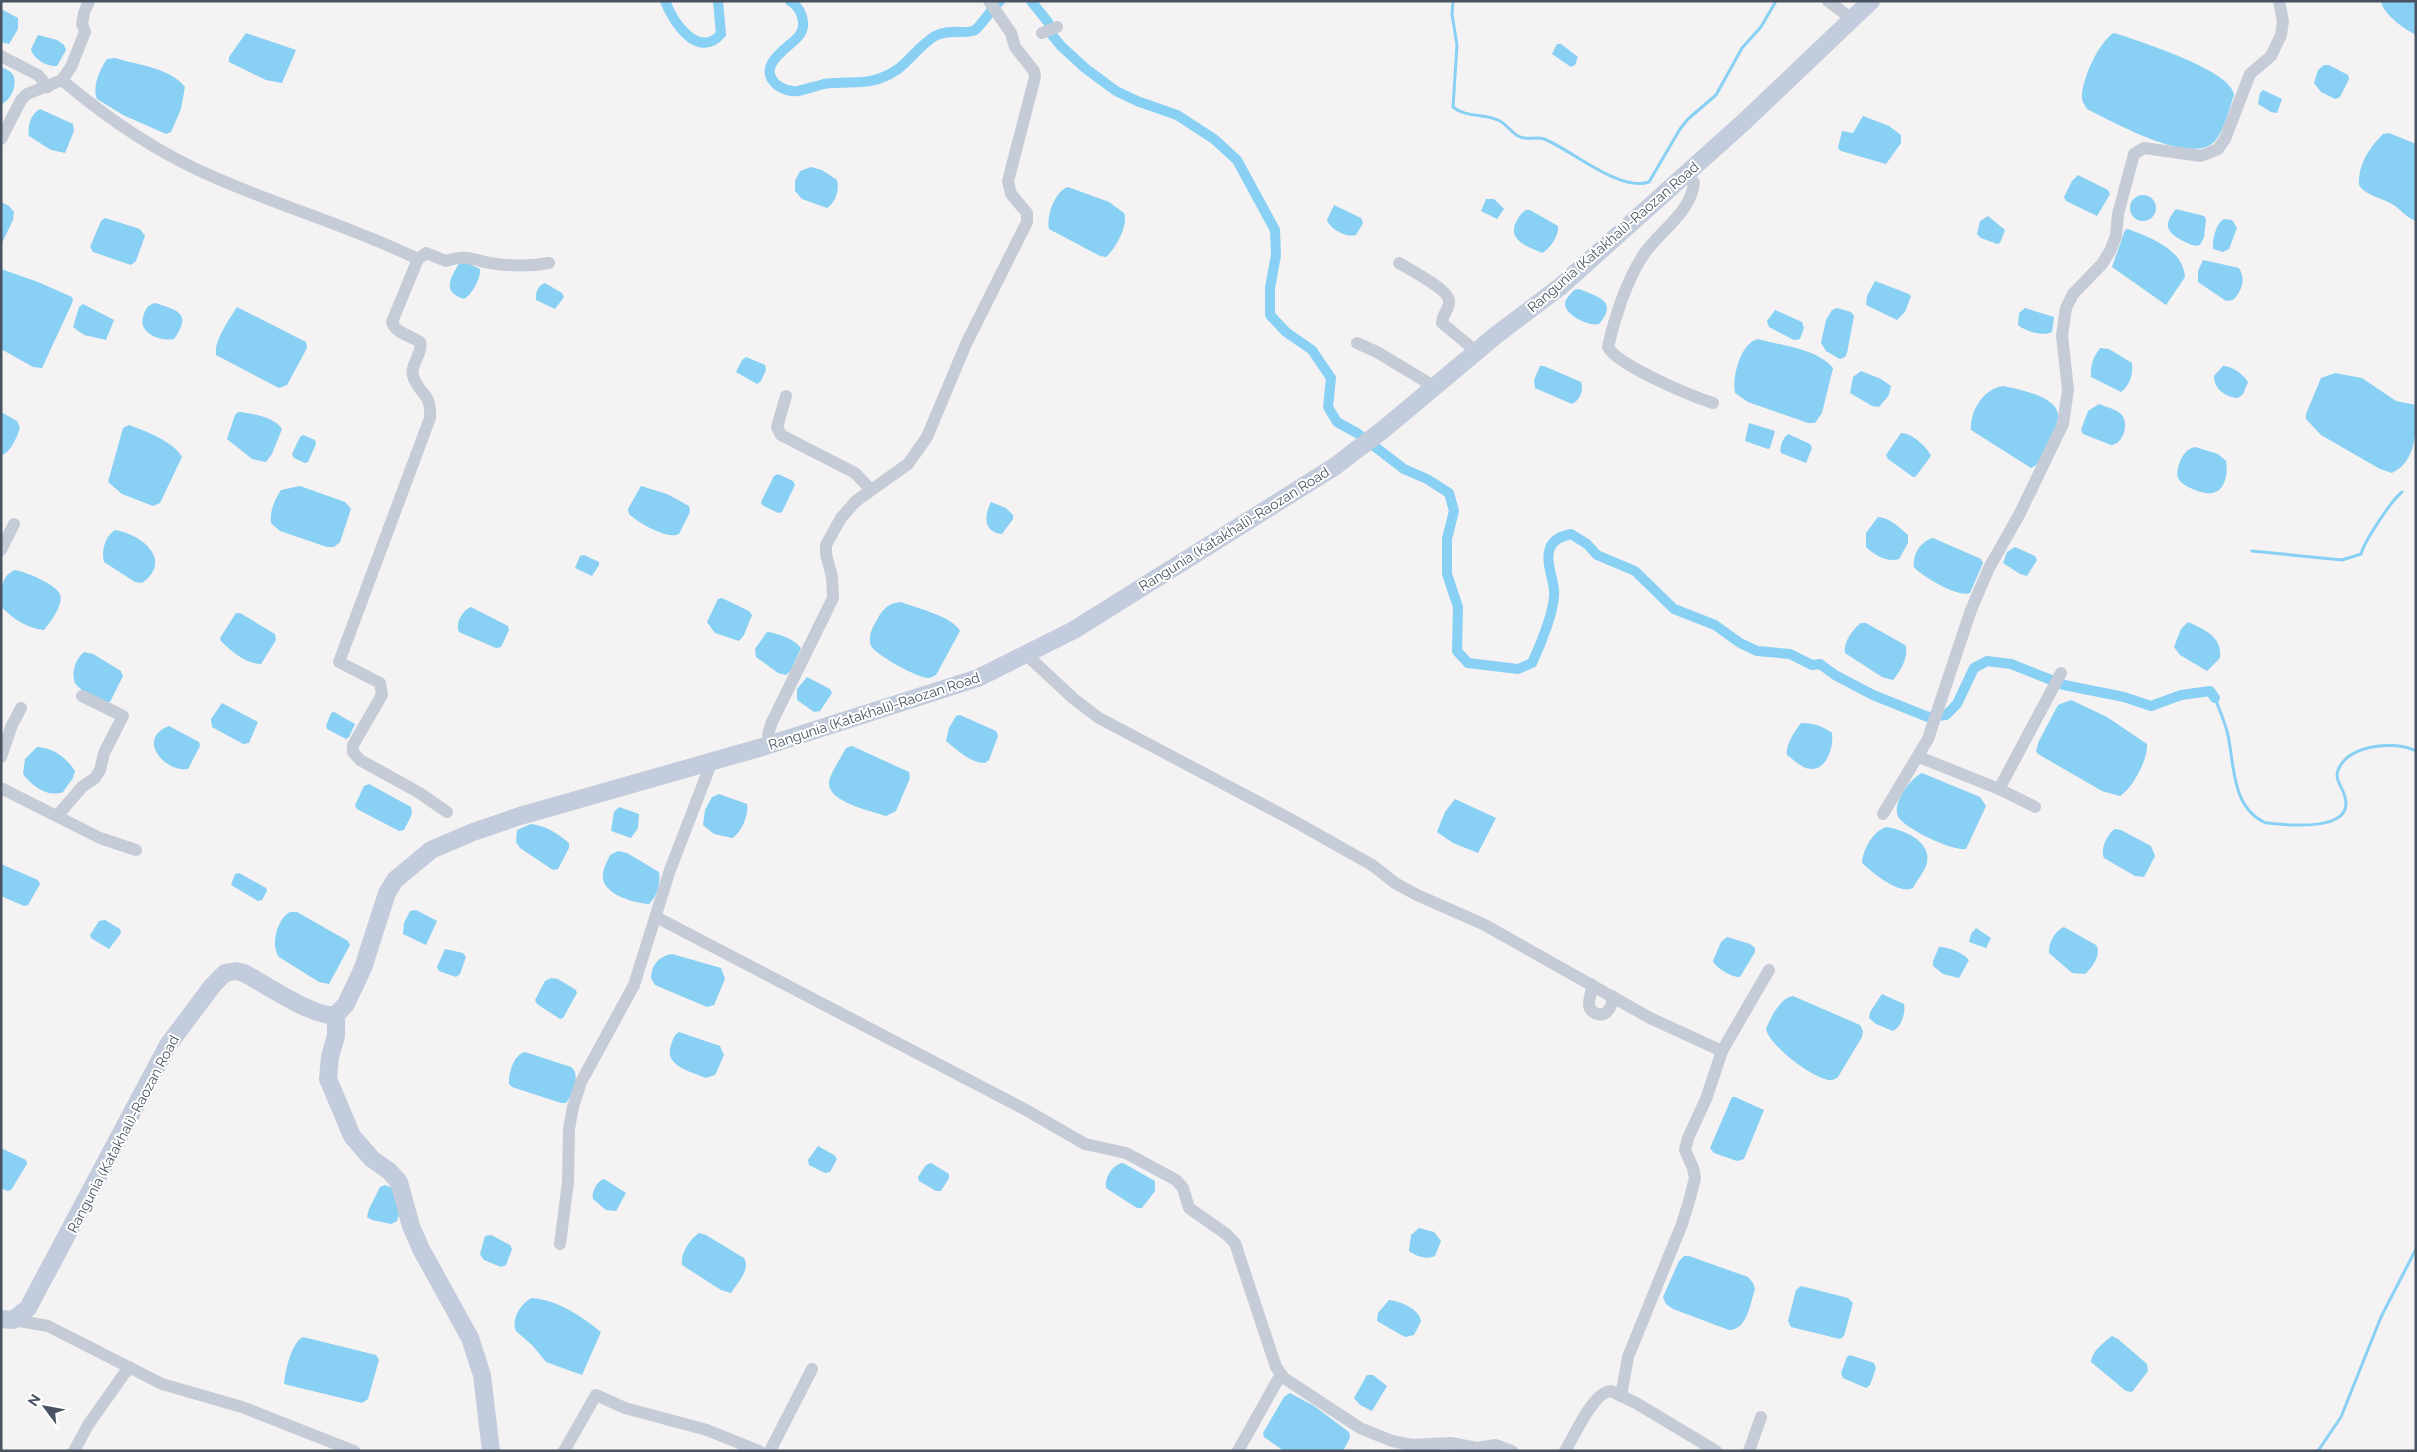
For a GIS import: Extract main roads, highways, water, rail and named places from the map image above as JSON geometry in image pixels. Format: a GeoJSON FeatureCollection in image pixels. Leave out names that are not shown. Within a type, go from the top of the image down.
{"type":"FeatureCollection","features":[{"type":"Feature","properties":{"kind":"main road","name":"Rangunia (Katakhali)-Raozan Road"},"geometry":{"type":"LineString","coordinates":[[7,1319],[28,1308],[168,1046],[213,985],[225,973],[236,971],[244,973],[322,1014],[336,1016],[346,1004],[363,968],[387,893],[395,880],[431,850],[473,832],[520,816],[770,744],[978,678],[1074,630],[1334,467],[1378,434],[1477,352],[1561,286],[1687,174],[1872,1]]}},
{"type":"Feature","properties":{"kind":"main road"},"geometry":{"type":"LineString","coordinates":[[336,1016],[337,1028],[330,1057],[328,1079],[352,1136],[372,1160],[389,1171],[399,1182],[411,1226],[421,1249],[470,1338],[482,1375],[491,1451]]}},
{"type":"Feature","properties":{"kind":"water"},"geometry":{"type":"Polygon","coordinates":[[[2381,1],[2416,1],[2416,35],[2390,16],[2381,1]]]}},
{"type":"Feature","properties":{"kind":"water"},"geometry":{"type":"Polygon","coordinates":[[[1,9],[18,18],[18,29],[9,44],[1,42],[1,9]]]}},
{"type":"Feature","properties":{"kind":"water"},"geometry":{"type":"Polygon","coordinates":[[[246,33],[296,50],[282,83],[266,80],[229,62],[229,57],[246,33]]]}},
{"type":"Feature","properties":{"kind":"water"},"geometry":{"type":"Polygon","coordinates":[[[2114,33],[2186,59],[2219,77],[2230,86],[2234,95],[2224,125],[2215,141],[2204,148],[2188,149],[2171,145],[2132,131],[2087,109],[2082,98],[2084,82],[2097,53],[2108,37],[2114,33]]]}},
{"type":"Feature","properties":{"kind":"water"},"geometry":{"type":"Polygon","coordinates":[[[38,35],[57,40],[64,45],[66,50],[57,66],[41,62],[32,53],[31,49],[38,35]]]}},
{"type":"Feature","properties":{"kind":"water"},"geometry":{"type":"Polygon","coordinates":[[[1557,44],[1561,44],[1578,57],[1575,65],[1571,67],[1552,54],[1557,44]]]}},
{"type":"Feature","properties":{"kind":"water"},"geometry":{"type":"Polygon","coordinates":[[[115,58],[162,71],[171,75],[185,87],[181,109],[171,132],[166,134],[123,115],[97,99],[95,89],[99,73],[107,59],[115,58]]]}},
{"type":"Feature","properties":{"kind":"water"},"geometry":{"type":"Polygon","coordinates":[[[2324,65],[2329,65],[2348,75],[2349,79],[2340,97],[2335,99],[2321,92],[2314,83],[2318,70],[2324,65]]]}},
{"type":"Feature","properties":{"kind":"water"},"geometry":{"type":"Polygon","coordinates":[[[1,67],[12,73],[15,81],[10,97],[1,104],[1,67]]]}},
{"type":"Feature","properties":{"kind":"water"},"geometry":{"type":"Polygon","coordinates":[[[2263,90],[2282,99],[2277,113],[2271,112],[2258,104],[2260,93],[2263,90]]]}},
{"type":"Feature","properties":{"kind":"water"},"geometry":{"type":"Polygon","coordinates":[[[40,109],[73,124],[74,131],[65,153],[51,150],[29,136],[30,121],[40,109]]]}},
{"type":"Feature","properties":{"kind":"water"},"geometry":{"type":"Polygon","coordinates":[[[1863,116],[1889,126],[1901,135],[1901,143],[1886,164],[1841,151],[1838,148],[1842,131],[1853,133],[1863,116]]]}},
{"type":"Feature","properties":{"kind":"water"},"geometry":{"type":"Polygon","coordinates":[[[2389,133],[2416,144],[2416,221],[2394,205],[2365,192],[2359,185],[2360,171],[2365,157],[2383,134],[2389,133]]]}},
{"type":"Feature","properties":{"kind":"water"},"geometry":{"type":"Polygon","coordinates":[[[811,167],[822,170],[837,180],[836,196],[827,208],[802,199],[795,191],[795,181],[800,171],[811,167]]]}},
{"type":"Feature","properties":{"kind":"water"},"geometry":{"type":"Polygon","coordinates":[[[2078,175],[2108,190],[2110,194],[2097,216],[2066,201],[2064,197],[2072,181],[2078,175]]]}},
{"type":"Feature","properties":{"kind":"water"},"geometry":{"type":"Polygon","coordinates":[[[1068,187],[1109,202],[1124,213],[1125,224],[1123,230],[1110,254],[1106,257],[1100,256],[1049,229],[1048,224],[1052,205],[1059,193],[1068,187]]]}},
{"type":"Feature","properties":{"kind":"water"},"geometry":{"type":"Polygon","coordinates":[[[2143,195],[2152,199],[2156,208],[2152,217],[2143,221],[2134,217],[2130,208],[2134,199],[2143,195]]]}},
{"type":"Feature","properties":{"kind":"water"},"geometry":{"type":"Polygon","coordinates":[[[1486,199],[1494,199],[1504,209],[1497,219],[1481,211],[1486,199]]]}},
{"type":"Feature","properties":{"kind":"water"},"geometry":{"type":"Polygon","coordinates":[[[1,202],[9,206],[14,212],[13,220],[1,245],[1,202]]]}},
{"type":"Feature","properties":{"kind":"water"},"geometry":{"type":"Polygon","coordinates":[[[1334,205],[1361,218],[1363,223],[1356,235],[1343,234],[1329,223],[1327,220],[1334,205]]]}},
{"type":"Feature","properties":{"kind":"water"},"geometry":{"type":"Polygon","coordinates":[[[2176,209],[2204,216],[2206,219],[2204,237],[2200,245],[2189,244],[2179,239],[2168,229],[2169,220],[2176,209]]]}},
{"type":"Feature","properties":{"kind":"water"},"geometry":{"type":"Polygon","coordinates":[[[1526,210],[1530,210],[1558,226],[1553,242],[1542,253],[1526,246],[1514,234],[1516,222],[1526,210]]]}},
{"type":"Feature","properties":{"kind":"water"},"geometry":{"type":"Polygon","coordinates":[[[1988,216],[2005,230],[2000,243],[1997,244],[1981,238],[1977,234],[1980,221],[1988,216]]]}},
{"type":"Feature","properties":{"kind":"water"},"geometry":{"type":"Polygon","coordinates":[[[105,218],[140,229],[145,236],[136,261],[131,265],[93,252],[90,247],[101,221],[105,218]]]}},
{"type":"Feature","properties":{"kind":"water"},"geometry":{"type":"Polygon","coordinates":[[[2224,219],[2232,220],[2237,228],[2229,249],[2223,252],[2213,249],[2213,245],[2217,228],[2224,219]]]}},
{"type":"Feature","properties":{"kind":"water"},"geometry":{"type":"Polygon","coordinates":[[[2128,229],[2164,246],[2172,252],[2183,267],[2185,277],[2166,305],[2112,267],[2125,230],[2128,229]]]}},
{"type":"Feature","properties":{"kind":"water"},"geometry":{"type":"Polygon","coordinates":[[[461,260],[480,269],[475,286],[464,299],[456,296],[450,287],[452,277],[461,260]]]}},
{"type":"Feature","properties":{"kind":"water"},"geometry":{"type":"Polygon","coordinates":[[[2203,260],[2239,268],[2243,281],[2239,293],[2233,300],[2226,301],[2198,282],[2198,271],[2203,260]]]}},
{"type":"Feature","properties":{"kind":"water"},"geometry":{"type":"Polygon","coordinates":[[[1,269],[72,297],[73,301],[42,368],[33,367],[1,349],[1,269]]]}},
{"type":"Feature","properties":{"kind":"water"},"geometry":{"type":"Polygon","coordinates":[[[1875,281],[1911,296],[1905,312],[1897,320],[1866,305],[1867,296],[1875,281]]]}},
{"type":"Feature","properties":{"kind":"water"},"geometry":{"type":"Polygon","coordinates":[[[545,283],[562,293],[564,297],[555,309],[536,300],[540,286],[545,283]]]}},
{"type":"Feature","properties":{"kind":"water"},"geometry":{"type":"Polygon","coordinates":[[[1579,289],[1604,301],[1607,310],[1599,324],[1590,324],[1578,319],[1566,307],[1567,298],[1574,290],[1579,289]]]}},
{"type":"Feature","properties":{"kind":"water"},"geometry":{"type":"Polygon","coordinates":[[[155,303],[180,314],[182,323],[174,339],[168,340],[156,337],[146,331],[143,326],[142,320],[146,310],[155,303]]]}},
{"type":"Feature","properties":{"kind":"water"},"geometry":{"type":"Polygon","coordinates":[[[83,304],[114,320],[106,340],[84,335],[73,327],[79,307],[83,304]]]}},
{"type":"Feature","properties":{"kind":"water"},"geometry":{"type":"Polygon","coordinates":[[[237,307],[306,342],[307,348],[287,385],[279,388],[216,355],[217,343],[237,307]]]}},
{"type":"Feature","properties":{"kind":"water"},"geometry":{"type":"Polygon","coordinates":[[[1837,308],[1851,312],[1854,316],[1847,353],[1845,357],[1840,359],[1826,351],[1821,343],[1826,320],[1832,310],[1837,308]]]}},
{"type":"Feature","properties":{"kind":"water"},"geometry":{"type":"Polygon","coordinates":[[[2025,308],[2054,317],[2052,332],[2044,334],[2034,333],[2018,325],[2019,313],[2025,308]]]}},
{"type":"Feature","properties":{"kind":"water"},"geometry":{"type":"Polygon","coordinates":[[[1775,310],[1802,322],[1804,328],[1800,339],[1794,340],[1769,327],[1767,321],[1775,310]]]}},
{"type":"Feature","properties":{"kind":"water"},"geometry":{"type":"Polygon","coordinates":[[[1758,339],[1808,352],[1826,361],[1833,368],[1822,413],[1815,423],[1808,423],[1748,402],[1735,393],[1736,370],[1742,354],[1746,347],[1758,339]]]}},
{"type":"Feature","properties":{"kind":"water"},"geometry":{"type":"Polygon","coordinates":[[[2100,348],[2109,349],[2132,363],[2130,379],[2127,386],[2121,392],[2091,377],[2092,362],[2100,348]]]}},
{"type":"Feature","properties":{"kind":"water"},"geometry":{"type":"Polygon","coordinates":[[[746,357],[765,365],[766,370],[761,381],[757,384],[736,372],[742,360],[746,357]]]}},
{"type":"Feature","properties":{"kind":"water"},"geometry":{"type":"Polygon","coordinates":[[[1540,366],[1581,382],[1582,391],[1577,400],[1572,404],[1535,388],[1534,380],[1540,366]]]}},
{"type":"Feature","properties":{"kind":"water"},"geometry":{"type":"Polygon","coordinates":[[[2223,366],[2237,371],[2248,382],[2243,394],[2238,398],[2221,392],[2214,381],[2214,376],[2223,366]]]}},
{"type":"Feature","properties":{"kind":"water"},"geometry":{"type":"Polygon","coordinates":[[[1861,371],[1881,379],[1891,386],[1889,395],[1879,407],[1872,406],[1850,393],[1853,377],[1861,371]]]}},
{"type":"Feature","properties":{"kind":"water"},"geometry":{"type":"Polygon","coordinates":[[[2335,373],[2362,378],[2396,401],[2416,405],[2415,435],[2411,453],[2400,468],[2392,473],[2380,469],[2321,435],[2306,419],[2306,414],[2321,378],[2335,373]]]}},
{"type":"Feature","properties":{"kind":"water"},"geometry":{"type":"Polygon","coordinates":[[[2003,386],[2035,394],[2044,398],[2056,408],[2057,422],[2041,458],[2031,468],[1971,430],[1975,409],[1979,402],[1989,391],[2003,386]]]}},
{"type":"Feature","properties":{"kind":"water"},"geometry":{"type":"Polygon","coordinates":[[[2099,404],[2116,411],[2124,418],[2124,433],[2122,438],[2115,444],[2111,445],[2083,434],[2081,430],[2088,411],[2099,404]]]}},
{"type":"Feature","properties":{"kind":"water"},"geometry":{"type":"Polygon","coordinates":[[[1,412],[17,421],[20,428],[11,447],[1,456],[1,412]]]}},
{"type":"Feature","properties":{"kind":"water"},"geometry":{"type":"Polygon","coordinates":[[[238,412],[274,421],[282,429],[272,454],[266,462],[252,459],[227,439],[235,415],[238,412]]]}},
{"type":"Feature","properties":{"kind":"water"},"geometry":{"type":"Polygon","coordinates":[[[1749,423],[1775,431],[1770,448],[1768,449],[1745,441],[1749,423]]]}},
{"type":"Feature","properties":{"kind":"water"},"geometry":{"type":"Polygon","coordinates":[[[129,425],[165,441],[178,451],[182,457],[160,503],[153,506],[122,494],[108,482],[123,428],[129,425]]]}},
{"type":"Feature","properties":{"kind":"water"},"geometry":{"type":"Polygon","coordinates":[[[1901,433],[1910,435],[1919,441],[1931,456],[1916,476],[1913,477],[1888,459],[1886,455],[1901,433]]]}},
{"type":"Feature","properties":{"kind":"water"},"geometry":{"type":"Polygon","coordinates":[[[1788,434],[1810,444],[1812,448],[1806,463],[1781,453],[1782,443],[1788,434]]]}},
{"type":"Feature","properties":{"kind":"water"},"geometry":{"type":"Polygon","coordinates":[[[303,435],[315,440],[316,444],[308,462],[305,463],[294,458],[292,454],[300,437],[303,435]]]}},
{"type":"Feature","properties":{"kind":"water"},"geometry":{"type":"Polygon","coordinates":[[[2195,447],[2218,454],[2226,461],[2225,480],[2217,492],[2208,493],[2188,487],[2177,476],[2184,454],[2195,447]]]}},
{"type":"Feature","properties":{"kind":"water"},"geometry":{"type":"Polygon","coordinates":[[[778,474],[793,481],[795,485],[782,512],[778,513],[762,505],[761,502],[774,476],[778,474]]]}},
{"type":"Feature","properties":{"kind":"water"},"geometry":{"type":"Polygon","coordinates":[[[300,486],[345,502],[351,509],[340,542],[334,547],[327,547],[280,531],[271,523],[273,506],[281,490],[300,486]]]}},
{"type":"Feature","properties":{"kind":"water"},"geometry":{"type":"Polygon","coordinates":[[[641,486],[667,494],[689,506],[690,512],[679,534],[668,535],[661,533],[639,522],[629,514],[628,509],[641,486]]]}},
{"type":"Feature","properties":{"kind":"water"},"geometry":{"type":"Polygon","coordinates":[[[991,502],[1006,508],[1013,515],[1013,519],[1002,534],[996,533],[988,527],[986,518],[991,502]]]}},
{"type":"Feature","properties":{"kind":"water"},"geometry":{"type":"Polygon","coordinates":[[[1878,517],[1890,521],[1908,535],[1908,543],[1899,559],[1890,560],[1881,557],[1866,547],[1866,533],[1878,517]]]}},
{"type":"Feature","properties":{"kind":"water"},"geometry":{"type":"Polygon","coordinates":[[[115,530],[135,537],[150,549],[154,557],[155,566],[151,574],[142,583],[135,582],[104,562],[105,544],[115,530]]]}},
{"type":"Feature","properties":{"kind":"water"},"geometry":{"type":"Polygon","coordinates":[[[1933,538],[1981,559],[1983,563],[1970,593],[1965,594],[1949,589],[1914,567],[1914,557],[1918,549],[1925,542],[1933,538]]]}},
{"type":"Feature","properties":{"kind":"water"},"geometry":{"type":"Polygon","coordinates":[[[2015,547],[2035,556],[2037,560],[2027,576],[2020,574],[2003,563],[2007,552],[2015,547]]]}},
{"type":"Feature","properties":{"kind":"water"},"geometry":{"type":"Polygon","coordinates":[[[584,555],[599,562],[592,576],[575,568],[580,556],[584,555]]]}},
{"type":"Feature","properties":{"kind":"water"},"geometry":{"type":"Polygon","coordinates":[[[15,570],[33,576],[52,586],[60,594],[61,598],[58,608],[44,630],[21,622],[1,607],[2,585],[6,576],[15,570]]]}},
{"type":"Feature","properties":{"kind":"water"},"geometry":{"type":"Polygon","coordinates":[[[722,598],[749,611],[752,615],[744,635],[739,641],[715,633],[707,622],[718,599],[722,598]]]}},
{"type":"Feature","properties":{"kind":"water"},"geometry":{"type":"Polygon","coordinates":[[[901,602],[943,617],[960,631],[936,675],[931,678],[916,675],[898,666],[871,646],[870,634],[883,610],[894,603],[901,602]]]}},
{"type":"Feature","properties":{"kind":"water"},"geometry":{"type":"Polygon","coordinates":[[[471,607],[508,626],[509,630],[501,647],[496,648],[459,632],[460,618],[471,607]]]}},
{"type":"Feature","properties":{"kind":"water"},"geometry":{"type":"Polygon","coordinates":[[[236,613],[240,613],[275,634],[276,640],[261,664],[244,659],[221,641],[220,638],[236,613]]]}},
{"type":"Feature","properties":{"kind":"water"},"geometry":{"type":"Polygon","coordinates":[[[2188,622],[2206,631],[2219,644],[2220,658],[2207,671],[2180,655],[2174,647],[2181,629],[2188,622]]]}},
{"type":"Feature","properties":{"kind":"water"},"geometry":{"type":"Polygon","coordinates":[[[1861,623],[1866,623],[1905,645],[1905,658],[1893,680],[1882,677],[1845,653],[1849,636],[1861,623]]]}},
{"type":"Feature","properties":{"kind":"water"},"geometry":{"type":"Polygon","coordinates":[[[767,632],[786,637],[801,648],[791,670],[786,675],[778,673],[756,657],[755,649],[767,632]]]}},
{"type":"Feature","properties":{"kind":"water"},"geometry":{"type":"Polygon","coordinates":[[[84,652],[93,654],[121,671],[123,676],[110,702],[105,702],[91,696],[75,683],[73,675],[75,666],[78,658],[84,652]]]}},
{"type":"Feature","properties":{"kind":"water"},"geometry":{"type":"Polygon","coordinates":[[[807,677],[830,689],[832,693],[820,711],[814,712],[797,700],[797,689],[807,677]]]}},
{"type":"Feature","properties":{"kind":"water"},"geometry":{"type":"Polygon","coordinates":[[[2071,700],[2107,717],[2147,744],[2147,750],[2139,773],[2130,787],[2120,796],[2102,791],[2038,754],[2036,751],[2039,741],[2058,705],[2071,700]]]}},
{"type":"Feature","properties":{"kind":"water"},"geometry":{"type":"Polygon","coordinates":[[[222,703],[258,722],[249,743],[243,744],[212,727],[211,719],[222,703]]]}},
{"type":"Feature","properties":{"kind":"water"},"geometry":{"type":"Polygon","coordinates":[[[334,712],[355,724],[349,737],[346,739],[327,729],[326,726],[331,713],[334,712]]]}},
{"type":"Feature","properties":{"kind":"water"},"geometry":{"type":"Polygon","coordinates":[[[960,715],[996,731],[998,736],[989,760],[985,763],[969,758],[946,741],[949,728],[956,716],[960,715]]]}},
{"type":"Feature","properties":{"kind":"water"},"geometry":{"type":"Polygon","coordinates":[[[1801,723],[1818,725],[1832,733],[1831,750],[1822,765],[1817,768],[1805,768],[1787,755],[1789,743],[1801,723]]]}},
{"type":"Feature","properties":{"kind":"water"},"geometry":{"type":"Polygon","coordinates":[[[169,726],[199,742],[200,746],[188,769],[179,769],[163,761],[154,746],[159,732],[169,726]]]}},
{"type":"Feature","properties":{"kind":"water"},"geometry":{"type":"Polygon","coordinates":[[[852,746],[909,772],[910,778],[896,811],[886,816],[852,805],[831,790],[829,783],[833,771],[846,748],[852,746]]]}},
{"type":"Feature","properties":{"kind":"water"},"geometry":{"type":"Polygon","coordinates":[[[37,747],[59,754],[68,761],[75,771],[73,778],[63,792],[52,793],[41,790],[23,774],[25,759],[37,747]]]}},
{"type":"Feature","properties":{"kind":"water"},"geometry":{"type":"Polygon","coordinates":[[[1922,773],[1980,797],[1986,806],[1966,849],[1951,847],[1931,839],[1911,828],[1899,818],[1897,807],[1899,800],[1912,780],[1922,773]]]}},
{"type":"Feature","properties":{"kind":"water"},"geometry":{"type":"Polygon","coordinates":[[[369,784],[411,807],[412,814],[404,830],[399,831],[357,809],[355,805],[364,786],[369,784]]]}},
{"type":"Feature","properties":{"kind":"water"},"geometry":{"type":"Polygon","coordinates":[[[719,794],[747,804],[744,823],[732,838],[714,834],[703,825],[705,810],[712,797],[719,794]]]}},
{"type":"Feature","properties":{"kind":"water"},"geometry":{"type":"Polygon","coordinates":[[[1455,799],[1496,818],[1478,853],[1453,843],[1437,832],[1445,812],[1455,799]]]}},
{"type":"Feature","properties":{"kind":"water"},"geometry":{"type":"Polygon","coordinates":[[[619,807],[639,814],[638,828],[631,838],[611,831],[614,812],[619,807]]]}},
{"type":"Feature","properties":{"kind":"water"},"geometry":{"type":"Polygon","coordinates":[[[531,824],[551,830],[569,843],[569,848],[558,869],[553,870],[520,848],[516,842],[517,830],[531,824]]]}},
{"type":"Feature","properties":{"kind":"water"},"geometry":{"type":"Polygon","coordinates":[[[1886,827],[1907,833],[1925,848],[1927,863],[1913,888],[1907,889],[1894,886],[1862,863],[1869,842],[1876,833],[1886,827]]]}},
{"type":"Feature","properties":{"kind":"water"},"geometry":{"type":"Polygon","coordinates":[[[2115,829],[2121,830],[2151,846],[2155,856],[2144,877],[2135,876],[2104,858],[2105,842],[2109,834],[2115,829]]]}},
{"type":"Feature","properties":{"kind":"water"},"geometry":{"type":"Polygon","coordinates":[[[618,851],[627,853],[659,872],[658,889],[649,904],[635,902],[619,896],[607,887],[604,881],[604,869],[610,855],[618,851]]]}},
{"type":"Feature","properties":{"kind":"water"},"geometry":{"type":"Polygon","coordinates":[[[1,864],[38,880],[40,884],[28,905],[24,906],[1,896],[1,864]]]}},
{"type":"Feature","properties":{"kind":"water"},"geometry":{"type":"Polygon","coordinates":[[[239,873],[266,888],[267,891],[262,900],[258,901],[231,885],[235,874],[239,873]]]}},
{"type":"Feature","properties":{"kind":"water"},"geometry":{"type":"Polygon","coordinates":[[[416,910],[437,921],[426,945],[403,934],[404,923],[410,911],[416,910]]]}},
{"type":"Feature","properties":{"kind":"water"},"geometry":{"type":"Polygon","coordinates":[[[290,912],[297,912],[348,941],[350,945],[329,984],[319,982],[279,957],[276,952],[275,939],[278,926],[285,915],[290,912]]]}},
{"type":"Feature","properties":{"kind":"water"},"geometry":{"type":"Polygon","coordinates":[[[105,920],[120,929],[121,933],[109,949],[91,938],[90,935],[99,921],[105,920]]]}},
{"type":"Feature","properties":{"kind":"water"},"geometry":{"type":"Polygon","coordinates":[[[2064,927],[2096,945],[2098,949],[2093,965],[2085,974],[2072,973],[2049,953],[2053,938],[2064,927]]]}},
{"type":"Feature","properties":{"kind":"water"},"geometry":{"type":"Polygon","coordinates":[[[1976,928],[1991,938],[1986,948],[1969,942],[1971,934],[1976,928]]]}},
{"type":"Feature","properties":{"kind":"water"},"geometry":{"type":"Polygon","coordinates":[[[1727,937],[1750,944],[1755,948],[1755,952],[1740,977],[1725,972],[1713,961],[1721,942],[1727,937]]]}},
{"type":"Feature","properties":{"kind":"water"},"geometry":{"type":"Polygon","coordinates":[[[1939,947],[1956,951],[1969,960],[1959,978],[1943,974],[1933,966],[1933,961],[1939,947]]]}},
{"type":"Feature","properties":{"kind":"water"},"geometry":{"type":"Polygon","coordinates":[[[445,949],[463,953],[466,957],[460,974],[456,977],[439,971],[437,967],[445,949]]]}},
{"type":"Feature","properties":{"kind":"water"},"geometry":{"type":"Polygon","coordinates":[[[672,954],[721,968],[725,979],[714,1005],[707,1007],[655,985],[651,978],[654,965],[663,957],[672,954]]]}},
{"type":"Feature","properties":{"kind":"water"},"geometry":{"type":"Polygon","coordinates":[[[551,978],[558,979],[576,990],[577,993],[563,1018],[560,1019],[537,1004],[535,1000],[545,981],[551,978]]]}},
{"type":"Feature","properties":{"kind":"water"},"geometry":{"type":"Polygon","coordinates":[[[1882,994],[1904,1004],[1902,1019],[1893,1031],[1876,1024],[1869,1018],[1870,1012],[1882,994]]]}},
{"type":"Feature","properties":{"kind":"water"},"geometry":{"type":"Polygon","coordinates":[[[1793,996],[1860,1025],[1863,1031],[1862,1037],[1838,1077],[1831,1080],[1814,1074],[1783,1052],[1769,1036],[1766,1029],[1773,1014],[1784,1000],[1793,996]]]}},
{"type":"Feature","properties":{"kind":"water"},"geometry":{"type":"Polygon","coordinates":[[[679,1032],[720,1046],[724,1055],[715,1075],[706,1078],[675,1063],[671,1058],[670,1052],[674,1038],[679,1032]]]}},
{"type":"Feature","properties":{"kind":"water"},"geometry":{"type":"Polygon","coordinates":[[[525,1052],[571,1067],[574,1070],[575,1085],[566,1103],[512,1087],[509,1084],[512,1065],[518,1056],[525,1052]]]}},
{"type":"Feature","properties":{"kind":"water"},"geometry":{"type":"Polygon","coordinates":[[[1732,1097],[1764,1110],[1744,1159],[1737,1161],[1714,1153],[1710,1148],[1732,1097]]]}},
{"type":"Feature","properties":{"kind":"water"},"geometry":{"type":"Polygon","coordinates":[[[818,1146],[834,1155],[837,1159],[830,1172],[825,1173],[809,1165],[808,1160],[818,1146]]]}},
{"type":"Feature","properties":{"kind":"water"},"geometry":{"type":"Polygon","coordinates":[[[1,1148],[26,1160],[27,1164],[11,1190],[7,1191],[1,1188],[1,1148]]]}},
{"type":"Feature","properties":{"kind":"water"},"geometry":{"type":"Polygon","coordinates":[[[931,1163],[949,1174],[949,1178],[941,1191],[936,1191],[919,1181],[918,1177],[926,1165],[931,1163]]]}},
{"type":"Feature","properties":{"kind":"water"},"geometry":{"type":"Polygon","coordinates":[[[1123,1163],[1155,1181],[1155,1191],[1142,1208],[1137,1208],[1106,1188],[1106,1180],[1110,1172],[1116,1166],[1123,1163]]]}},
{"type":"Feature","properties":{"kind":"water"},"geometry":{"type":"Polygon","coordinates":[[[604,1179],[626,1193],[616,1211],[606,1210],[593,1199],[595,1187],[604,1179]]]}},
{"type":"Feature","properties":{"kind":"water"},"geometry":{"type":"Polygon","coordinates":[[[385,1185],[393,1188],[400,1212],[397,1221],[391,1224],[367,1217],[380,1187],[385,1185]]]}},
{"type":"Feature","properties":{"kind":"water"},"geometry":{"type":"Polygon","coordinates":[[[1419,1228],[1434,1232],[1441,1241],[1435,1256],[1421,1257],[1409,1251],[1411,1235],[1419,1228]]]}},
{"type":"Feature","properties":{"kind":"water"},"geometry":{"type":"Polygon","coordinates":[[[699,1233],[706,1235],[744,1258],[746,1263],[745,1272],[731,1293],[721,1290],[682,1265],[686,1247],[699,1233]]]}},
{"type":"Feature","properties":{"kind":"water"},"geometry":{"type":"Polygon","coordinates":[[[491,1235],[510,1245],[512,1249],[506,1265],[501,1267],[484,1260],[480,1254],[485,1236],[491,1235]]]}},
{"type":"Feature","properties":{"kind":"water"},"geometry":{"type":"Polygon","coordinates":[[[1684,1256],[1689,1256],[1748,1277],[1753,1283],[1755,1289],[1749,1309],[1740,1326],[1729,1330],[1673,1309],[1666,1304],[1663,1297],[1679,1261],[1684,1256]]]}},
{"type":"Feature","properties":{"kind":"water"},"geometry":{"type":"Polygon","coordinates":[[[1801,1286],[1848,1298],[1853,1303],[1844,1336],[1840,1339],[1791,1327],[1788,1321],[1796,1290],[1801,1286]]]}},
{"type":"Feature","properties":{"kind":"water"},"geometry":{"type":"Polygon","coordinates":[[[532,1298],[560,1305],[601,1332],[582,1375],[546,1362],[533,1346],[516,1331],[515,1321],[518,1312],[532,1298]]]}},
{"type":"Feature","properties":{"kind":"water"},"geometry":{"type":"Polygon","coordinates":[[[1389,1300],[1408,1306],[1420,1317],[1421,1321],[1414,1335],[1405,1337],[1377,1321],[1378,1313],[1389,1300]]]}},
{"type":"Feature","properties":{"kind":"water"},"geometry":{"type":"Polygon","coordinates":[[[2112,1336],[2147,1364],[2148,1371],[2132,1392],[2126,1391],[2091,1362],[2096,1351],[2112,1336]]]}},
{"type":"Feature","properties":{"kind":"water"},"geometry":{"type":"Polygon","coordinates":[[[303,1337],[376,1355],[379,1360],[368,1399],[362,1403],[284,1384],[287,1365],[292,1351],[303,1337]]]}},
{"type":"Feature","properties":{"kind":"water"},"geometry":{"type":"Polygon","coordinates":[[[1850,1355],[1874,1363],[1876,1368],[1870,1385],[1866,1388],[1843,1378],[1841,1373],[1847,1357],[1850,1355]]]}},
{"type":"Feature","properties":{"kind":"water"},"geometry":{"type":"Polygon","coordinates":[[[1367,1375],[1373,1375],[1387,1386],[1372,1411],[1360,1405],[1354,1398],[1367,1375]]]}},
{"type":"Feature","properties":{"kind":"water"},"geometry":{"type":"Polygon","coordinates":[[[1290,1393],[1314,1406],[1349,1432],[1350,1438],[1343,1451],[1284,1451],[1264,1437],[1263,1433],[1284,1397],[1290,1393]]]}},
{"type":"Feature","properties":{"kind":"waterway"},"geometry":{"type":"LineString","coordinates":[[665,1],[680,28],[695,41],[704,43],[712,41],[721,34],[718,1]]}},
{"type":"Feature","properties":{"kind":"waterway"},"geometry":{"type":"LineString","coordinates":[[790,1],[798,8],[803,28],[798,37],[771,64],[770,71],[771,78],[777,85],[781,88],[795,91],[824,84],[879,79],[898,69],[935,36],[946,32],[975,30],[1000,1]]}},
{"type":"Feature","properties":{"kind":"waterway"},"geometry":{"type":"LineString","coordinates":[[1031,1],[1048,22],[1052,35],[1085,68],[1116,91],[1137,101],[1177,115],[1214,139],[1237,160],[1275,230],[1276,255],[1270,288],[1270,315],[1286,332],[1312,350],[1331,378],[1328,407],[1337,422],[1357,433],[1404,469],[1427,479],[1449,493],[1454,511],[1447,539],[1447,574],[1458,607],[1457,651],[1468,663],[1518,669],[1532,663],[1553,607],[1554,590],[1548,558],[1550,548],[1556,540],[1571,534],[1587,544],[1597,555],[1635,571],[1674,609],[1715,625],[1740,643],[1757,651],[1790,654],[1812,665],[1820,664],[1835,675],[1873,695],[1928,717],[1946,715],[1957,704],[1974,668],[1987,661],[2011,664],[2064,685],[2124,697],[2151,706],[2181,695],[2210,691],[2215,698]]}},
{"type":"Feature","properties":{"kind":"waterway"},"geometry":{"type":"LineString","coordinates":[[1453,1],[1452,14],[1457,45],[1453,107],[1464,113],[1500,121],[1521,137],[1544,139],[1610,176],[1637,183],[1649,182],[1680,129],[1688,119],[1716,95],[1742,48],[1761,27],[1776,1]]}},
{"type":"Feature","properties":{"kind":"waterway"},"geometry":{"type":"LineString","coordinates":[[2252,551],[2342,560],[2361,554],[2379,521],[2402,492]]}},
{"type":"Feature","properties":{"kind":"waterway"},"geometry":{"type":"LineString","coordinates":[[2215,698],[2227,731],[2233,770],[2240,795],[2254,816],[2266,823],[2288,825],[2316,824],[2329,822],[2340,817],[2345,809],[2345,797],[2337,772],[2345,760],[2363,750],[2385,745],[2416,751]]}},
{"type":"Feature","properties":{"kind":"waterway"},"geometry":{"type":"LineString","coordinates":[[2318,1451],[2341,1417],[2381,1317],[2416,1249]]}}]}
